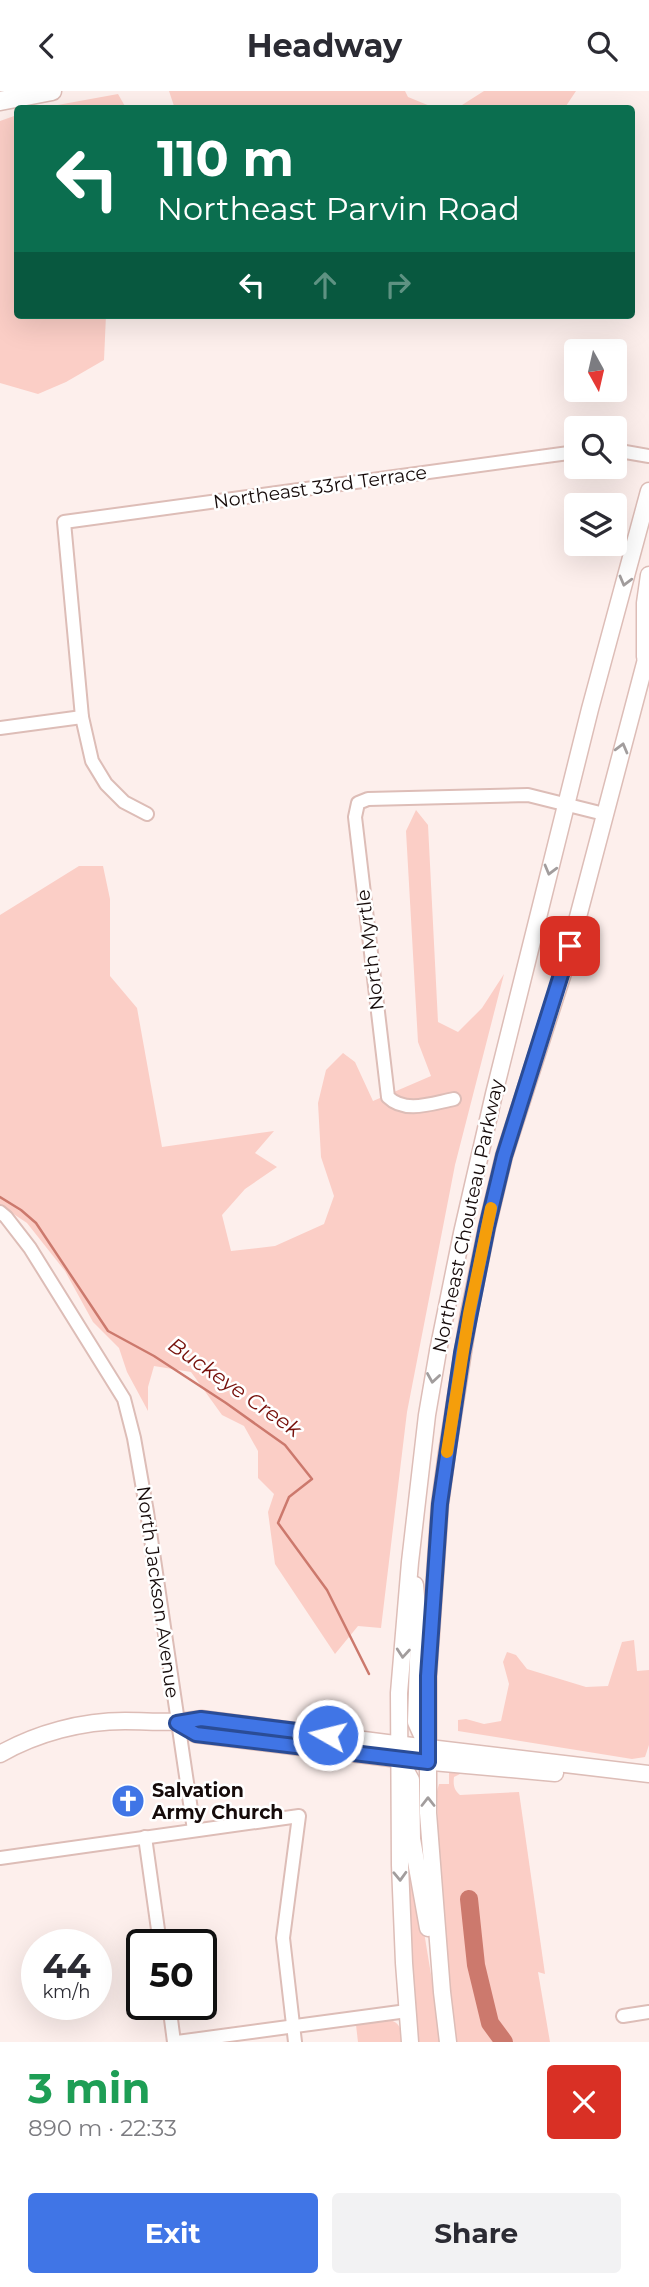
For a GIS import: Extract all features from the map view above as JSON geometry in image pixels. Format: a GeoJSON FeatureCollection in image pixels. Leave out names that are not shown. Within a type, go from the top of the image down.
{"type":"FeatureCollection","features":[{"type":"Feature","properties":{"kind":"highway"},"geometry":{"type":"LineString","coordinates":[[0,101],[52,91]]}},
{"type":"Feature","properties":{"kind":"main road","name":"Northeast Chouteau Parkway"},"geometry":{"type":"LineString","coordinates":[[410,2042],[395,1749],[427,1415],[446,1312],[494,1094],[590,709],[649,491]]}},
{"type":"Feature","properties":{"kind":"main road","name":"Northeast Chouteau Parkway"},"geometry":{"type":"LineString","coordinates":[[448,2042],[428,1813],[432,1758],[428,1676],[440,1504],[469,1314],[504,1156],[564,969],[647,656],[645,603],[649,575]]}},
{"type":"Feature","properties":{"kind":"main road"},"geometry":{"type":"LineString","coordinates":[[411,1562],[419,1630],[416,1722],[432,1758]]}},
{"type":"Feature","properties":{"kind":"main road"},"geometry":{"type":"LineString","coordinates":[[0,1754],[21,1743],[86,1723],[125,1721],[177,1723],[196,1734],[395,1749],[432,1758],[649,1773]]}},
{"type":"Feature","properties":{"kind":"main road"},"geometry":{"type":"LineString","coordinates":[[395,1749],[411,1780],[412,1839],[422,1902],[442,1992]]}},
{"type":"Feature","properties":{"kind":"street"},"geometry":{"type":"LineString","coordinates":[[627,452],[649,456]]}},
{"type":"Feature","properties":{"kind":"street","name":"Northeast 33rd Terrace"},"geometry":{"type":"LineString","coordinates":[[82,717],[64,522],[564,454]]}},
{"type":"Feature","properties":{"kind":"street"},"geometry":{"type":"LineString","coordinates":[[0,728],[82,717],[92,761],[106,784],[124,802],[147,814]]}},
{"type":"Feature","properties":{"kind":"street","name":"North Myrtle"},"geometry":{"type":"LineString","coordinates":[[454,1099],[404,1107],[388,1097],[355,817],[358,803],[368,799],[528,795],[568,804]]}},
{"type":"Feature","properties":{"kind":"street"},"geometry":{"type":"LineString","coordinates":[[568,804],[604,814]]}},
{"type":"Feature","properties":{"kind":"street","name":"North Jackson Avenue"},"geometry":{"type":"LineString","coordinates":[[0,1212],[30,1248],[124,1399],[147,1512],[194,1829]]}},
{"type":"Feature","properties":{"kind":"street"},"geometry":{"type":"LineString","coordinates":[[0,1857],[299,1817],[283,1938],[295,2042]]}},
{"type":"Feature","properties":{"kind":"street"},"geometry":{"type":"LineString","coordinates":[[145,1837],[158,1929]]}},
{"type":"Feature","properties":{"kind":"street"},"geometry":{"type":"LineString","coordinates":[[172,2020],[176,2042],[407,2011]]}},
{"type":"Feature","properties":{"kind":"street"},"geometry":{"type":"LineString","coordinates":[[623,2016],[649,2012]]}},
{"type":"Feature","properties":{"kind":"shaded area"},"geometry":{"type":"Polygon","coordinates":[[[169,91],[405,91],[408,97],[428,105],[174,105],[169,91]]]}},
{"type":"Feature","properties":{"kind":"shaded area"},"geometry":{"type":"Polygon","coordinates":[[[484,91],[576,91],[567,105],[462,105],[484,91]]]}},
{"type":"Feature","properties":{"kind":"shaded area"},"geometry":{"type":"Polygon","coordinates":[[[118,94],[124,105],[58,105],[118,94]]]}},
{"type":"Feature","properties":{"kind":"shaded area"},"geometry":{"type":"Polygon","coordinates":[[[14,116],[14,319],[106,319],[104,360],[66,382],[38,394],[0,383],[0,121],[14,116]]]}},
{"type":"Feature","properties":{"kind":"shaded area"},"geometry":{"type":"Polygon","coordinates":[[[416,810],[428,825],[438,1022],[458,1032],[482,1008],[504,974],[455,1165],[407,1412],[381,1628],[358,1626],[335,1654],[275,1564],[268,1512],[274,1494],[258,1478],[258,1451],[244,1426],[222,1415],[191,1372],[154,1366],[148,1387],[148,1411],[127,1372],[119,1348],[93,1322],[65,1271],[27,1223],[0,1205],[0,915],[79,866],[103,866],[110,899],[110,976],[137,1008],[162,1147],[274,1131],[255,1153],[277,1167],[245,1189],[222,1215],[231,1251],[275,1246],[324,1224],[334,1196],[321,1157],[318,1103],[326,1070],[343,1053],[355,1062],[373,1101],[431,1076],[418,1042],[406,831],[416,810]]]}},
{"type":"Feature","properties":{"kind":"shaded area"},"geometry":{"type":"Polygon","coordinates":[[[634,1640],[637,1671],[649,1670],[649,1745],[645,1757],[632,1759],[458,1731],[458,1720],[466,1719],[484,1724],[501,1721],[509,1684],[503,1662],[507,1652],[516,1655],[527,1669],[586,1687],[608,1686],[622,1642],[634,1640]]]}},
{"type":"Feature","properties":{"kind":"shaded area"},"geometry":{"type":"Polygon","coordinates":[[[460,1771],[460,1774],[454,1777],[454,1782],[460,1795],[519,1792],[545,1974],[538,1972],[550,2042],[456,2042],[443,1917],[437,1791],[439,1784],[449,1784],[449,1773],[460,1771]]]}},
{"type":"Feature","properties":{"kind":"shaded area"},"geometry":{"type":"Polygon","coordinates":[[[409,1840],[442,2042],[417,2042],[407,1855],[409,1840]]]}},
{"type":"Feature","properties":{"kind":"shaded area"},"geometry":{"type":"Polygon","coordinates":[[[388,2020],[398,2025],[403,2042],[358,2042],[356,2025],[388,2020]]]}},
{"type":"Feature","properties":{"kind":"waterway","name":"Buckeye Creek"},"geometry":{"type":"LineString","coordinates":[[0,1197],[36,1223],[108,1331],[154,1356],[285,1445],[312,1479],[289,1497],[278,1523],[327,1590],[369,1674]]}},
{"type":"Feature","properties":{"kind":"waterway","name":"Buckeye Creek"},"geometry":{"type":"LineString","coordinates":[[469,1899],[476,1965],[490,2023],[504,2042]]}},
{"type":"Feature","properties":{"kind":"slow traffic"},"geometry":{"type":"LineString","coordinates":[[447,1452],[469,1314],[491,1208]]}},
{"type":"Feature","properties":{"kind":"place","name":"Salvation Army Church"},"geometry":{"type":"Point","coordinates":[128,1801]}},
{"type":"Feature","properties":{"kind":"route"},"geometry":{"type":"LineString","coordinates":[[328,1735],[201,1719],[177,1723],[196,1734],[428,1762],[428,1676],[440,1504],[462,1353],[504,1156],[570,946]]}}]}
